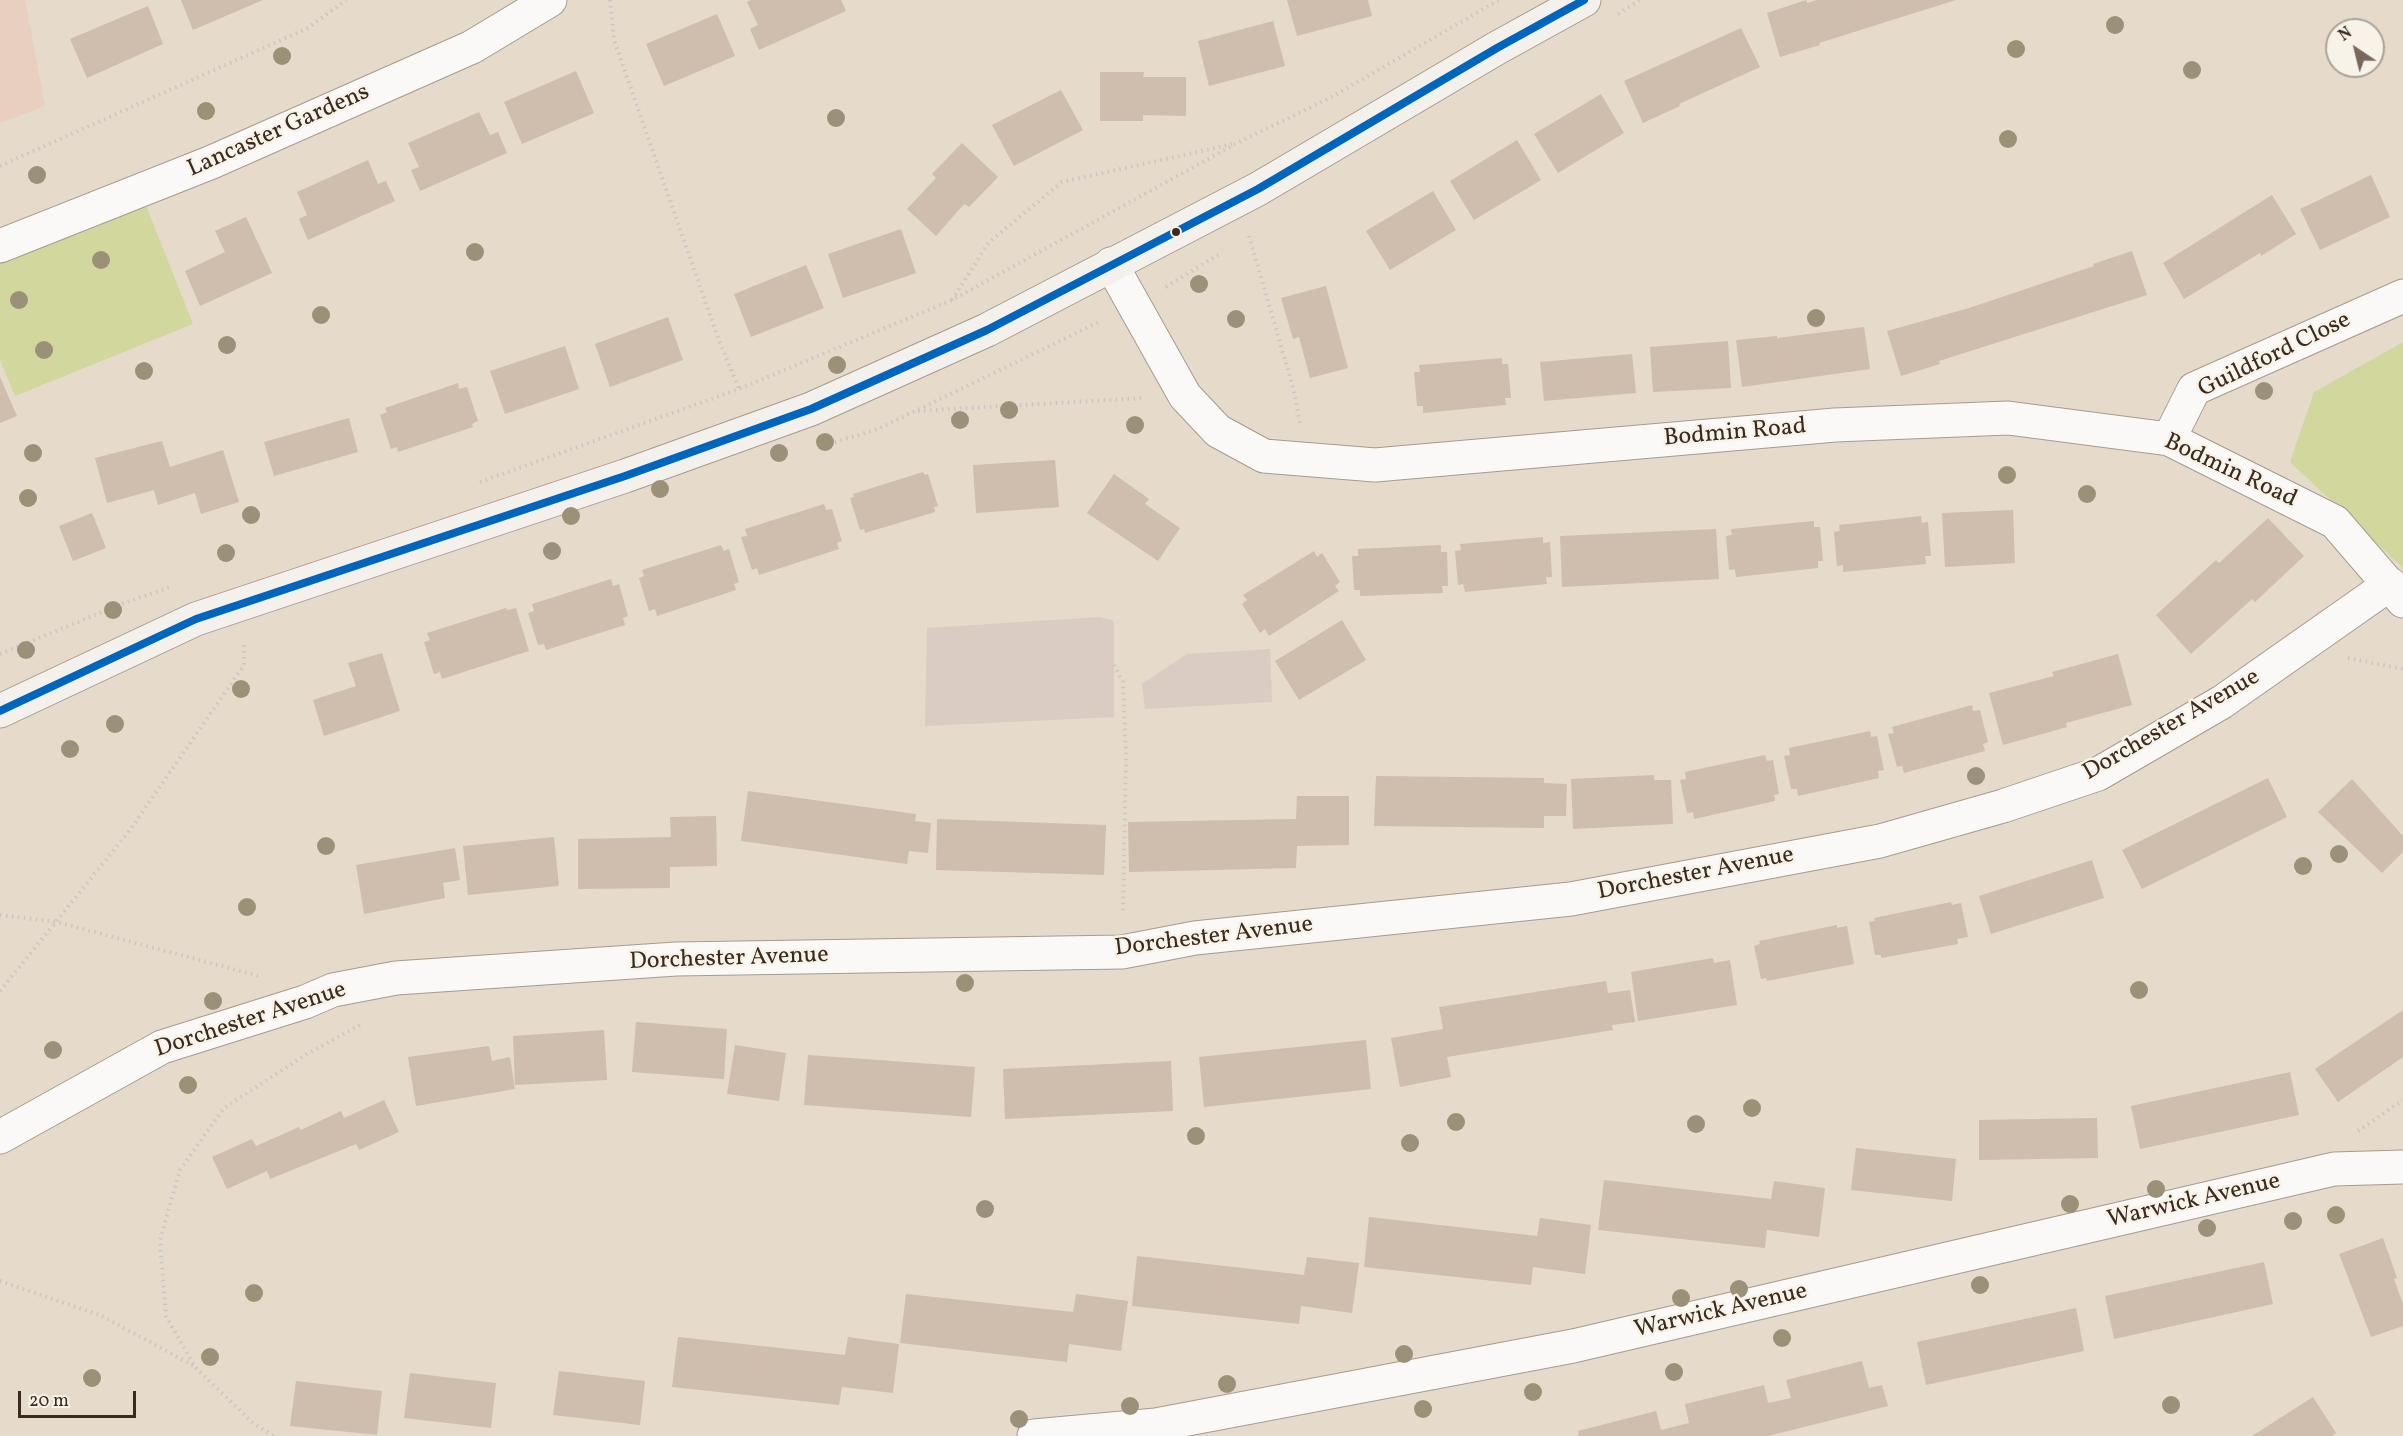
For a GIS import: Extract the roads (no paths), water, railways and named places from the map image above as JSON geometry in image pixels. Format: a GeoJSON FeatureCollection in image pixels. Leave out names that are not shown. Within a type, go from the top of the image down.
{"type":"FeatureCollection","features":[{"type":"Feature","properties":{"kind":"street","name":"Lancaster Gardens"},"geometry":{"type":"LineString","coordinates":[[0,246],[213,162],[462,52],[550,0]]}},
{"type":"Feature","properties":{"kind":"street"},"geometry":{"type":"LineString","coordinates":[[0,711],[196,619],[625,476],[811,409],[987,330],[1258,189],[1497,48],[1584,0]]}},
{"type":"Feature","properties":{"kind":"street","name":"Bodmin Road"},"geometry":{"type":"LineString","coordinates":[[1111,264],[1185,396],[1218,431],[1264,456],[1375,465],[1835,425],[2008,418],[2169,439],[2335,522],[2396,592]]}},
{"type":"Feature","properties":{"kind":"street","name":"Guildford Close"},"geometry":{"type":"LineString","coordinates":[[2169,439],[2194,389],[2403,296]]}},
{"type":"Feature","properties":{"kind":"street","name":"Dorchester Avenue"},"geometry":{"type":"LineString","coordinates":[[0,1137],[162,1047],[306,1002],[333,990],[396,978],[676,959],[1122,952],[1195,938],[1571,899],[1880,841],[2003,806],[2098,774],[2222,702],[2396,592]]}},
{"type":"Feature","properties":{"kind":"street","name":"Warwick Avenue"},"geometry":{"type":"LineString","coordinates":[[1034,1436],[1156,1425],[1573,1346],[2334,1169],[2403,1167]]}}]}
